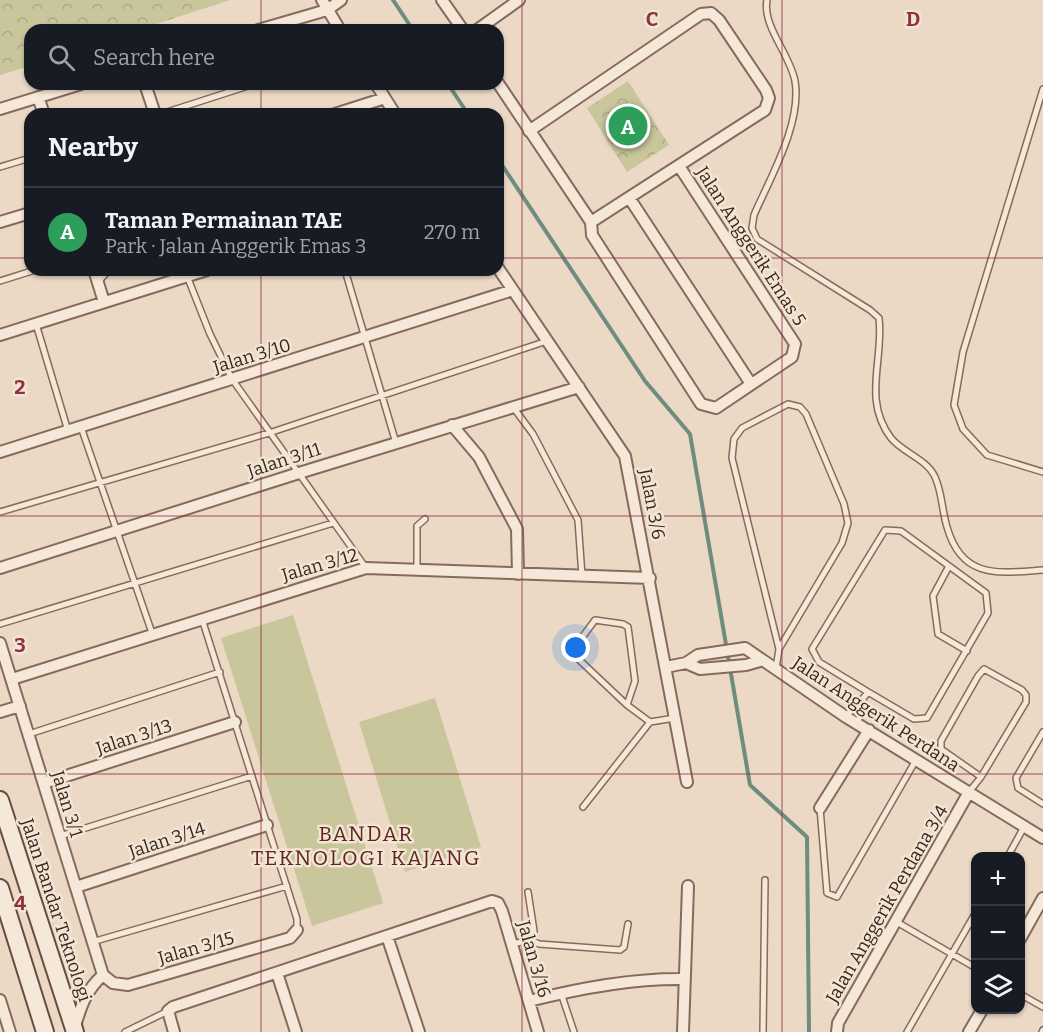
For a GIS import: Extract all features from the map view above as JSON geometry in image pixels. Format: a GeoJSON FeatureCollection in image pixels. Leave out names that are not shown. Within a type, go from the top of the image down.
{"type":"FeatureCollection","features":[{"type":"Feature","properties":{"kind":"street"},"geometry":{"type":"LineString","coordinates":[[442,0],[459,24]]}},
{"type":"Feature","properties":{"kind":"street"},"geometry":{"type":"LineString","coordinates":[[485,24],[519,0]]}},
{"type":"Feature","properties":{"kind":"street"},"geometry":{"type":"LineString","coordinates":[[277,24],[313,13],[322,3],[340,1]]}},
{"type":"Feature","properties":{"kind":"street"},"geometry":{"type":"LineString","coordinates":[[322,3],[336,24]]}},
{"type":"Feature","properties":{"kind":"street"},"geometry":{"type":"LineString","coordinates":[[529,131],[701,14],[711,13],[719,20],[766,90],[769,98],[765,110],[591,222]]}},
{"type":"Feature","properties":{"kind":"street"},"geometry":{"type":"LineString","coordinates":[[0,109],[61,90]]}},
{"type":"Feature","properties":{"kind":"street"},"geometry":{"type":"LineString","coordinates":[[147,90],[153,108]]}},
{"type":"Feature","properties":{"kind":"street"},"geometry":{"type":"LineString","coordinates":[[380,90],[391,108]]}},
{"type":"Feature","properties":{"kind":"street"},"geometry":{"type":"LineString","coordinates":[[503,90],[591,222],[592,235],[701,404],[716,408],[751,384],[630,199]]}},
{"type":"Feature","properties":{"kind":"street"},"geometry":{"type":"LineString","coordinates":[[38,97],[42,108]]}},
{"type":"Feature","properties":{"kind":"street"},"geometry":{"type":"LineString","coordinates":[[354,108],[385,98]]}},
{"type":"Feature","properties":{"kind":"street","name":"Jalan Anggerik Emas 5"},"geometry":{"type":"LineString","coordinates":[[679,165],[795,344],[792,357],[751,384]]}},
{"type":"Feature","properties":{"kind":"street"},"geometry":{"type":"LineString","coordinates":[[0,222],[24,215]]}},
{"type":"Feature","properties":{"kind":"street"},"geometry":{"type":"LineString","coordinates":[[96,276],[104,302]]}},
{"type":"Feature","properties":{"kind":"street"},"geometry":{"type":"LineString","coordinates":[[0,335],[187,276]]}},
{"type":"Feature","properties":{"kind":"street","name":"Jalan 3/6"},"geometry":{"type":"LineString","coordinates":[[503,276],[625,456],[687,782]]}},
{"type":"Feature","properties":{"kind":"street","name":"Jalan 3/10"},"geometry":{"type":"LineString","coordinates":[[0,453],[365,339],[513,290]]}},
{"type":"Feature","properties":{"kind":"street","name":"Jalan 3/11"},"geometry":{"type":"LineString","coordinates":[[0,568],[579,387]]}},
{"type":"Feature","properties":{"kind":"street"},"geometry":{"type":"LineString","coordinates":[[452,425],[479,457],[517,529],[518,574]]}},
{"type":"Feature","properties":{"kind":"street","name":"Jalan 3/12"},"geometry":{"type":"LineString","coordinates":[[12,679],[366,568],[650,578]]}},
{"type":"Feature","properties":{"kind":"street","name":"Jalan 3/1"},"geometry":{"type":"LineString","coordinates":[[0,643],[103,975]]}},
{"type":"Feature","properties":{"kind":"street","name":"Jalan Anggerik Perdana"},"geometry":{"type":"LineString","coordinates":[[666,667],[686,663],[698,655],[744,648],[760,661],[776,669],[851,720],[1043,838]]}},
{"type":"Feature","properties":{"kind":"street"},"geometry":{"type":"LineString","coordinates":[[686,663],[700,669],[746,665],[760,661]]}},
{"type":"Feature","properties":{"kind":"street"},"geometry":{"type":"LineString","coordinates":[[0,712],[20,706]]}},
{"type":"Feature","properties":{"kind":"street","name":"Jalan 3/13"},"geometry":{"type":"LineString","coordinates":[[44,783],[235,722]]}},
{"type":"Feature","properties":{"kind":"street"},"geometry":{"type":"LineString","coordinates":[[820,808],[869,730]]}},
{"type":"Feature","properties":{"kind":"street","name":"Jalan Anggerik Perdana 3/4"},"geometry":{"type":"LineString","coordinates":[[837,1032],[838,1023],[969,792]]}},
{"type":"Feature","properties":{"kind":"street","name":"Jalan Bandar Teknologi"},"geometry":{"type":"LineString","coordinates":[[0,800],[75,1030]]}},
{"type":"Feature","properties":{"kind":"street","name":"Jalan 3/14"},"geometry":{"type":"LineString","coordinates":[[76,887],[267,825]]}},
{"type":"Feature","properties":{"kind":"street"},"geometry":{"type":"LineString","coordinates":[[683,1032],[688,886]]}},
{"type":"Feature","properties":{"kind":"street"},"geometry":{"type":"LineString","coordinates":[[0,888],[45,1032]]}},
{"type":"Feature","properties":{"kind":"street"},"geometry":{"type":"LineString","coordinates":[[1025,930],[1043,898]]}},
{"type":"Feature","properties":{"kind":"street","name":"Jalan 3/16"},"geometry":{"type":"LineString","coordinates":[[387,936],[492,901],[498,903],[538,1032]]}},
{"type":"Feature","properties":{"kind":"street","name":"Jalan 3/15"},"geometry":{"type":"LineString","coordinates":[[103,975],[113,983],[128,986],[290,938],[297,930]]}},
{"type":"Feature","properties":{"kind":"street"},"geometry":{"type":"LineString","coordinates":[[174,1032],[168,1011],[173,1007],[387,936],[419,1032]]}},
{"type":"Feature","properties":{"kind":"street"},"geometry":{"type":"LineString","coordinates":[[277,973],[296,1032]]}},
{"type":"Feature","properties":{"kind":"street"},"geometry":{"type":"LineString","coordinates":[[75,1030],[82,1003],[91,986],[103,975]]}},
{"type":"Feature","properties":{"kind":"street"},"geometry":{"type":"LineString","coordinates":[[529,1001],[631,980],[684,979]]}},
{"type":"Feature","properties":{"kind":"street"},"geometry":{"type":"LineString","coordinates":[[0,1000],[10,1032]]}},
{"type":"Feature","properties":{"kind":"street"},"geometry":{"type":"LineString","coordinates":[[969,1032],[980,1014]]}},
{"type":"Feature","properties":{"kind":"lane"},"geometry":{"type":"LineString","coordinates":[[767,0],[765,10],[788,58],[795,79],[797,102],[793,124],[754,215],[752,228],[757,239],[870,310],[879,318],[881,336],[874,393],[878,411],[884,428],[896,443],[927,466],[935,478],[947,528],[953,544],[959,551],[979,568],[996,573],[1043,570]]}},
{"type":"Feature","properties":{"kind":"lane"},"geometry":{"type":"LineString","coordinates":[[1043,89],[963,352],[954,405],[963,429],[987,455],[1043,472]]}},
{"type":"Feature","properties":{"kind":"lane"},"geometry":{"type":"LineString","coordinates":[[179,108],[235,90]]}},
{"type":"Feature","properties":{"kind":"lane"},"geometry":{"type":"LineString","coordinates":[[0,167],[24,160]]}},
{"type":"Feature","properties":{"kind":"lane"},"geometry":{"type":"LineString","coordinates":[[0,281],[24,273]]}},
{"type":"Feature","properties":{"kind":"lane"},"geometry":{"type":"LineString","coordinates":[[98,283],[104,276]]}},
{"type":"Feature","properties":{"kind":"lane"},"geometry":{"type":"LineString","coordinates":[[187,276],[210,334],[232,379],[366,568]]}},
{"type":"Feature","properties":{"kind":"lane"},"geometry":{"type":"LineString","coordinates":[[347,276],[396,443]]}},
{"type":"Feature","properties":{"kind":"lane"},"geometry":{"type":"LineString","coordinates":[[36,324],[68,431]]}},
{"type":"Feature","properties":{"kind":"lane"},"geometry":{"type":"LineString","coordinates":[[0,512],[269,433],[549,341]]}},
{"type":"Feature","properties":{"kind":"lane"},"geometry":{"type":"LineString","coordinates":[[776,669],[779,649],[842,543],[848,523],[844,504],[806,414],[800,407],[788,404],[742,428],[734,439],[732,458],[779,649]]}},
{"type":"Feature","properties":{"kind":"lane"},"geometry":{"type":"LineString","coordinates":[[513,407],[533,434],[578,520],[582,576]]}},
{"type":"Feature","properties":{"kind":"lane"},"geometry":{"type":"LineString","coordinates":[[81,427],[153,633]]}},
{"type":"Feature","properties":{"kind":"lane"},"geometry":{"type":"LineString","coordinates":[[417,570],[417,526],[425,519]]}},
{"type":"Feature","properties":{"kind":"lane"},"geometry":{"type":"LineString","coordinates":[[0,624],[333,523]]}},
{"type":"Feature","properties":{"kind":"lane"},"geometry":{"type":"LineString","coordinates":[[885,530],[902,531],[986,593],[988,613],[966,651],[927,718],[915,719],[819,662],[812,649],[885,530]]}},
{"type":"Feature","properties":{"kind":"lane"},"geometry":{"type":"LineString","coordinates":[[949,566],[933,596],[938,634],[966,651]]}},
{"type":"Feature","properties":{"kind":"lane"},"geometry":{"type":"LineString","coordinates":[[202,618],[287,886],[297,919],[297,930]]}},
{"type":"Feature","properties":{"kind":"lane"},"geometry":{"type":"LineString","coordinates":[[627,705],[635,681],[628,627],[623,624],[594,621],[575,647],[573,654],[627,705],[650,722]]}},
{"type":"Feature","properties":{"kind":"lane"},"geometry":{"type":"LineString","coordinates":[[969,792],[981,777],[1026,702],[1026,695],[1022,690],[984,669],[941,741],[941,749],[981,777]]}},
{"type":"Feature","properties":{"kind":"lane"},"geometry":{"type":"LineString","coordinates":[[28,734],[220,672]]}},
{"type":"Feature","properties":{"kind":"lane"},"geometry":{"type":"LineString","coordinates":[[851,720],[857,703],[863,700],[868,692]]}},
{"type":"Feature","properties":{"kind":"lane"},"geometry":{"type":"LineString","coordinates":[[851,720],[865,709],[863,700]]}},
{"type":"Feature","properties":{"kind":"lane"},"geometry":{"type":"LineString","coordinates":[[583,807],[650,722],[675,718]]}},
{"type":"Feature","properties":{"kind":"lane"},"geometry":{"type":"LineString","coordinates":[[1043,732],[1016,778],[1018,788],[1043,804]]}},
{"type":"Feature","properties":{"kind":"lane"},"geometry":{"type":"LineString","coordinates":[[820,808],[827,893],[837,897],[916,760]]}},
{"type":"Feature","properties":{"kind":"lane"},"geometry":{"type":"LineString","coordinates":[[60,836],[252,776]]}},
{"type":"Feature","properties":{"kind":"lane"},"geometry":{"type":"LineString","coordinates":[[1010,852],[1024,827]]}},
{"type":"Feature","properties":{"kind":"lane"},"geometry":{"type":"LineString","coordinates":[[763,1032],[765,880]]}},
{"type":"Feature","properties":{"kind":"lane"},"geometry":{"type":"LineString","coordinates":[[92,942],[287,886]]}},
{"type":"Feature","properties":{"kind":"lane"},"geometry":{"type":"LineString","coordinates":[[528,892],[534,931],[531,939]]}},
{"type":"Feature","properties":{"kind":"lane"},"geometry":{"type":"LineString","coordinates":[[907,1032],[971,919]]}},
{"type":"Feature","properties":{"kind":"lane"},"geometry":{"type":"LineString","coordinates":[[895,921],[971,966]]}},
{"type":"Feature","properties":{"kind":"lane"},"geometry":{"type":"LineString","coordinates":[[512,944],[531,939],[539,944],[620,950],[624,947],[628,924]]}},
{"type":"Feature","properties":{"kind":"lane"},"geometry":{"type":"LineString","coordinates":[[561,993],[574,1032]]}},
{"type":"Feature","properties":{"kind":"lane"},"geometry":{"type":"LineString","coordinates":[[1025,997],[1043,1007]]}},
{"type":"Feature","properties":{"kind":"lane"},"geometry":{"type":"LineString","coordinates":[[125,1032],[168,1011]]}},
{"type":"Feature","properties":{"kind":"green space"},"geometry":{"type":"Polygon","coordinates":[[[0,0],[230,0],[156,24],[24,24],[24,68],[0,75],[0,0]]]}},
{"type":"Feature","properties":{"kind":"green space"},"geometry":{"type":"Polygon","coordinates":[[[628,81],[669,145],[627,172],[587,108],[628,81]]]}},
{"type":"Feature","properties":{"kind":"green space"},"geometry":{"type":"Polygon","coordinates":[[[293,615],[383,903],[312,926],[221,638],[293,615]]]}},
{"type":"Feature","properties":{"kind":"green space"},"geometry":{"type":"Polygon","coordinates":[[[435,698],[481,847],[405,872],[359,722],[435,698]]]}},
{"type":"Feature","properties":{"kind":"waterway"},"geometry":{"type":"LineString","coordinates":[[393,0],[409,24]]}},
{"type":"Feature","properties":{"kind":"waterway"},"geometry":{"type":"LineString","coordinates":[[452,90],[464,108]]}},
{"type":"Feature","properties":{"kind":"waterway"},"geometry":{"type":"LineString","coordinates":[[504,168],[645,381],[690,434],[750,785],[807,837],[809,1032]]}},
{"type":"Feature","properties":{"kind":"place","name":"Taman Permainan TAE"},"geometry":{"type":"Point","coordinates":[628,126]}},
{"type":"Feature","properties":{"kind":"district","name":"BANDAR TEKNOLOGI KAJANG"},"geometry":{"type":"Point","coordinates":[366,846]}}]}
